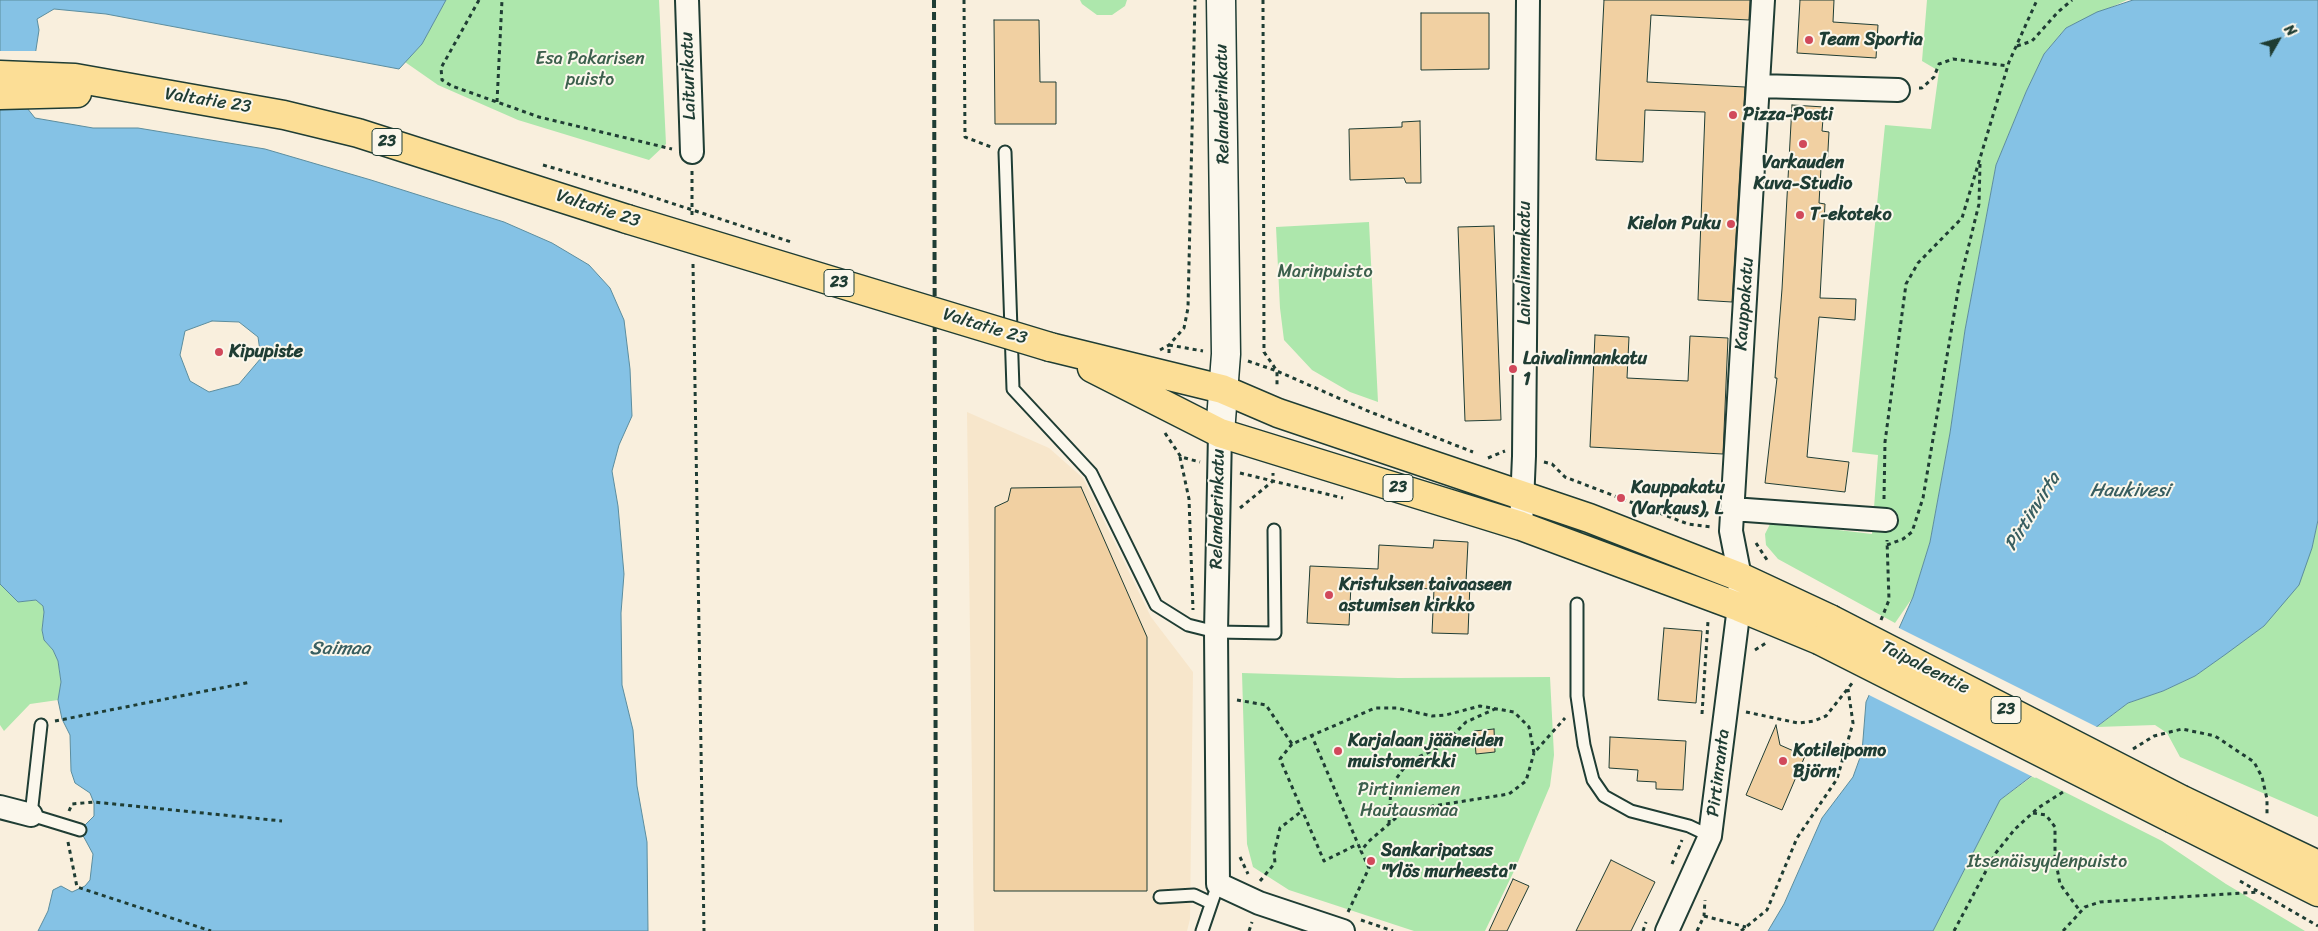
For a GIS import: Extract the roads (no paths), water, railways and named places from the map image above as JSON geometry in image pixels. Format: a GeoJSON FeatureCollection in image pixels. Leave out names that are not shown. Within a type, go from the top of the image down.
{"type":"FeatureCollection","features":[{"type":"Feature","properties":{"kind":"highway","name":"Valtatie 23"},"geometry":{"type":"LineString","coordinates":[[0,75],[39,85],[141,91],[224,103],[358,133],[627,219],[1059,350],[1222,389]]}},
{"type":"Feature","properties":{"kind":"highway","name":"Valtatie 23"},"geometry":{"type":"LineString","coordinates":[[0,95],[39,85]]}},
{"type":"Feature","properties":{"kind":"highway","name":"Valtatie 23"},"geometry":{"type":"LineString","coordinates":[[1059,350],[1098,372],[1220,433]]}},
{"type":"Feature","properties":{"kind":"highway","name":"23"},"geometry":{"type":"LineString","coordinates":[[1222,389],[1278,413],[1522,494]]}},
{"type":"Feature","properties":{"kind":"highway","name":"23"},"geometry":{"type":"LineString","coordinates":[[1220,433],[1521,526]]}},
{"type":"Feature","properties":{"kind":"highway","name":"Taipaleentie"},"geometry":{"type":"LineString","coordinates":[[1522,494],[1740,578],[1824,630],[2177,810],[2318,892]]}},
{"type":"Feature","properties":{"kind":"highway","name":"Taipaleentie"},"geometry":{"type":"LineString","coordinates":[[1521,526],[1739,607],[1824,630]]}},
{"type":"Feature","properties":{"kind":"highway","name":"Taipaleentie"},"geometry":{"type":"LineString","coordinates":[[2177,810],[2318,865]]}},
{"type":"Feature","properties":{"kind":"main road","name":"Relanderinkatu"},"geometry":{"type":"LineString","coordinates":[[1220,433],[1226,354],[1221,0]]}},
{"type":"Feature","properties":{"kind":"street","name":"Laiturikatu"},"geometry":{"type":"LineString","coordinates":[[687,0],[692,152]]}},
{"type":"Feature","properties":{"kind":"street","name":"Laivalinnankatu"},"geometry":{"type":"LineString","coordinates":[[1521,526],[1524,456],[1528,0]]}},
{"type":"Feature","properties":{"kind":"street","name":"Kauppakatu"},"geometry":{"type":"LineString","coordinates":[[1739,607],[1740,578],[1731,531],[1763,0]]}},
{"type":"Feature","properties":{"kind":"street"},"geometry":{"type":"LineString","coordinates":[[1759,86],[1898,90]]}},
{"type":"Feature","properties":{"kind":"street","name":"Relanderinkatu"},"geometry":{"type":"LineString","coordinates":[[1215,894],[1216,632],[1220,433]]}},
{"type":"Feature","properties":{"kind":"street"},"geometry":{"type":"LineString","coordinates":[[1732,508],[1885,512]]}},
{"type":"Feature","properties":{"kind":"street","name":"Pirtinranta"},"geometry":{"type":"LineString","coordinates":[[1667,931],[1710,836],[1739,607]]}},
{"type":"Feature","properties":{"kind":"street"},"geometry":{"type":"LineString","coordinates":[[0,807],[31,815]]}},
{"type":"Feature","properties":{"kind":"street"},"geometry":{"type":"LineString","coordinates":[[1215,894],[1348,921]]}},
{"type":"Feature","properties":{"kind":"lane"},"geometry":{"type":"LineString","coordinates":[[1005,152],[1013,389],[1091,473],[1156,604],[1188,625],[1216,632],[1275,633],[1274,530]]}},
{"type":"Feature","properties":{"kind":"lane"},"geometry":{"type":"LineString","coordinates":[[1577,604],[1578,702],[1584,745],[1592,780],[1604,796],[1631,811],[1689,826],[1710,836]]}},
{"type":"Feature","properties":{"kind":"lane"},"geometry":{"type":"LineString","coordinates":[[42,726],[31,815],[80,830]]}},
{"type":"Feature","properties":{"kind":"lane"},"geometry":{"type":"LineString","coordinates":[[1160,897],[1215,894],[1202,931]]}},
{"type":"Feature","properties":{"kind":"water","name":"Saimaa"},"geometry":{"type":"Polygon","coordinates":[[[0,0],[446,0],[422,44],[399,69],[106,14],[54,9],[37,19],[39,30],[27,108],[35,118],[93,128],[138,128],[265,149],[371,180],[504,222],[552,243],[589,265],[610,288],[624,320],[630,369],[632,416],[619,445],[612,471],[618,506],[624,574],[621,613],[622,685],[633,730],[637,786],[647,842],[648,931],[38,931],[48,911],[53,890],[61,886],[72,892],[85,886],[90,880],[93,854],[80,830],[94,816],[94,803],[90,793],[75,783],[71,771],[70,735],[62,719],[58,700],[61,682],[58,661],[53,650],[44,640],[42,630],[43,606],[36,600],[18,602],[0,584],[0,0]],[[212,321],[185,331],[180,355],[190,381],[209,392],[239,384],[261,358],[258,337],[239,322],[212,321]]]}},
{"type":"Feature","properties":{"kind":"water","name":"Haukivesi"},"geometry":{"type":"Polygon","coordinates":[[[2133,0],[2318,0],[2318,520],[2312,548],[2299,585],[2264,626],[2226,654],[2195,676],[2163,691],[2128,703],[2000,800],[1933,931],[1768,931],[1784,904],[1822,818],[1853,777],[1862,752],[1866,702],[1913,597],[1930,542],[1950,433],[1965,330],[1996,165],[2044,54],[2066,28],[2097,12],[2133,0]]]}},
{"type":"Feature","properties":{"kind":"railway"},"geometry":{"type":"LineString","coordinates":[[934,0],[936,931]]}},
{"type":"Feature","properties":{"kind":"place","name":"Team Sportia"},"geometry":{"type":"Point","coordinates":[1809,40]}},
{"type":"Feature","properties":{"kind":"place","name":"Pizza-Posti"},"geometry":{"type":"Point","coordinates":[1733,115]}},
{"type":"Feature","properties":{"kind":"place","name":"Varkauden Kuva-Studio"},"geometry":{"type":"Point","coordinates":[1803,144]}},
{"type":"Feature","properties":{"kind":"place","name":"T-ekoteko"},"geometry":{"type":"Point","coordinates":[1800,215]}},
{"type":"Feature","properties":{"kind":"place","name":"Kielon Puku"},"geometry":{"type":"Point","coordinates":[1731,224]}},
{"type":"Feature","properties":{"kind":"place","name":"Kipupiste"},"geometry":{"type":"Point","coordinates":[219,352]}},
{"type":"Feature","properties":{"kind":"place","name":"Laivalinnankatu 1"},"geometry":{"type":"Point","coordinates":[1513,369]}},
{"type":"Feature","properties":{"kind":"place","name":"Kauppakatu (Varkaus), L"},"geometry":{"type":"Point","coordinates":[1621,498]}},
{"type":"Feature","properties":{"kind":"place","name":"Kristuksen taivaaseen astumisen kirkko"},"geometry":{"type":"Point","coordinates":[1329,595]}},
{"type":"Feature","properties":{"kind":"place","name":"Karjalaan jääneiden muistomerkki"},"geometry":{"type":"Point","coordinates":[1338,751]}},
{"type":"Feature","properties":{"kind":"place","name":"Kotileipomo Björn"},"geometry":{"type":"Point","coordinates":[1783,761]}},
{"type":"Feature","properties":{"kind":"place","name":"Sankaripatsas \"Ylös murheesta\""},"geometry":{"type":"Point","coordinates":[1371,861]}},
{"type":"Feature","properties":{"kind":"park label","name":"Esa Pakarisen puisto"},"geometry":{"type":"Point","coordinates":[590,69]}},
{"type":"Feature","properties":{"kind":"park label","name":"Marinpuisto"},"geometry":{"type":"Point","coordinates":[1325,272]}},
{"type":"Feature","properties":{"kind":"park label","name":"Pirtinniemen Hautausmaa"},"geometry":{"type":"Point","coordinates":[1409,800]}},
{"type":"Feature","properties":{"kind":"park label","name":"Itsenäisyydenpuisto"},"geometry":{"type":"Point","coordinates":[2047,862]}},
{"type":"Feature","properties":{"kind":"water label","name":"Pirtinvirta"},"geometry":{"type":"Point","coordinates":[2033,512]}}]}
